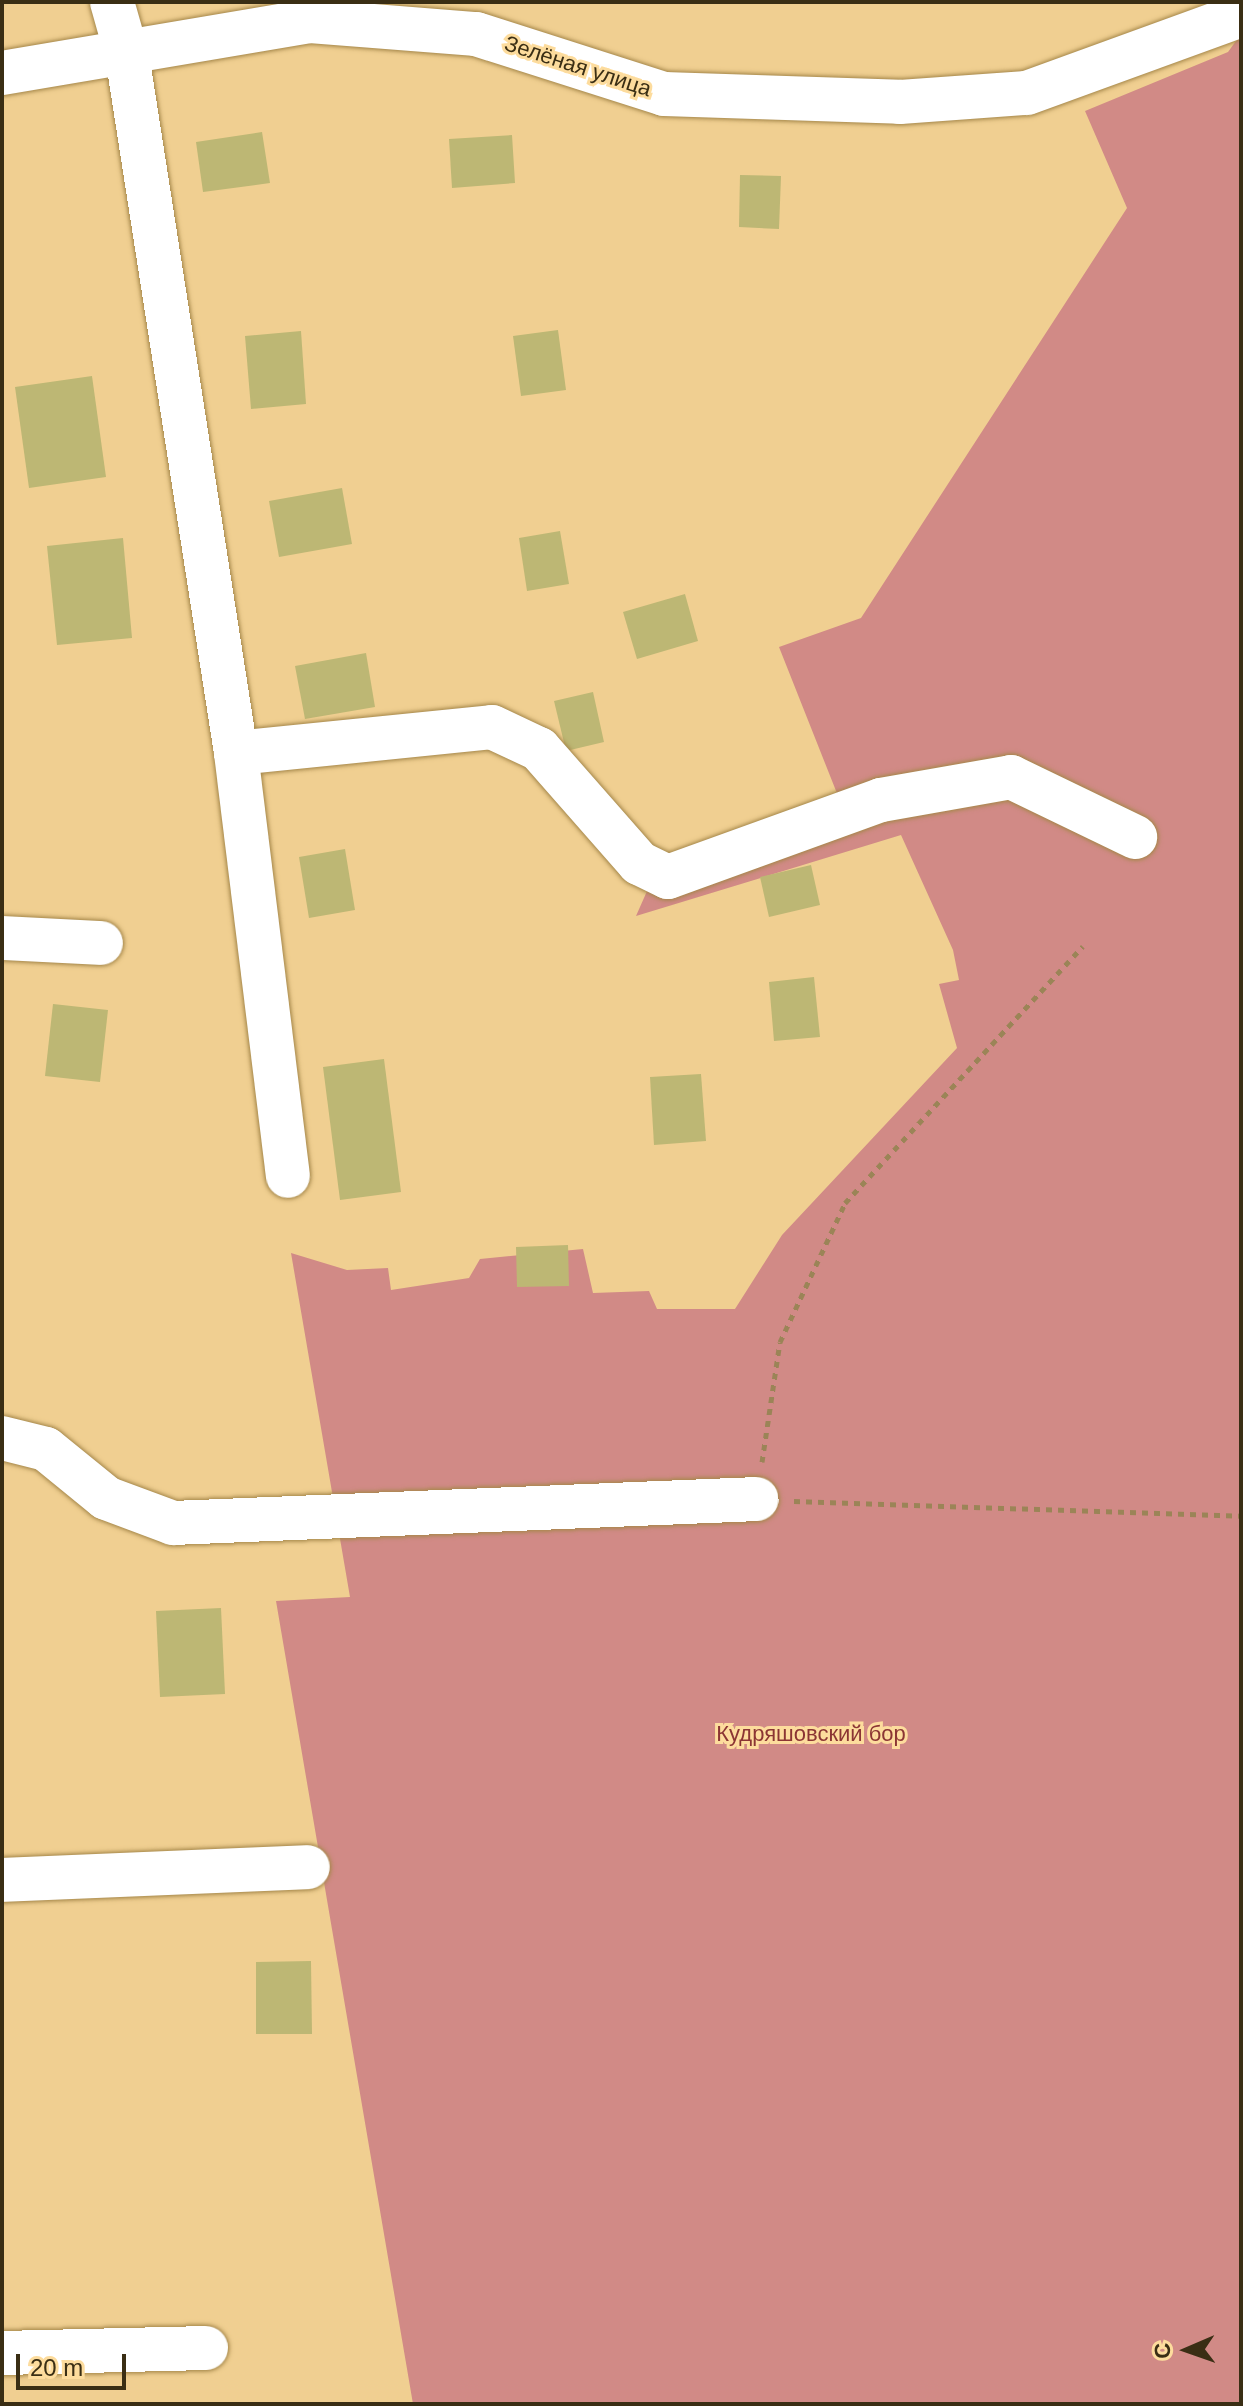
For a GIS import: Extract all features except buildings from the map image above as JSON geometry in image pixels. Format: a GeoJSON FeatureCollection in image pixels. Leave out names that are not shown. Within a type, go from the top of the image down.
{"type":"FeatureCollection","features":[{"type":"Feature","properties":{"kind":"street"},"geometry":{"type":"LineString","coordinates":[[112,2],[127,55],[236,753],[288,1176]]}},
{"type":"Feature","properties":{"kind":"street","name":"Зелёная улица"},"geometry":{"type":"LineString","coordinates":[[2,73],[127,55],[310,21],[476,34],[664,94],[900,102],[1027,93],[1241,15]]}},
{"type":"Feature","properties":{"kind":"street"},"geometry":{"type":"LineString","coordinates":[[236,753],[492,727],[539,749],[639,863],[668,877],[881,800],[1011,777],[1135,837]]}},
{"type":"Feature","properties":{"kind":"street"},"geometry":{"type":"LineString","coordinates":[[2,938],[101,943]]}},
{"type":"Feature","properties":{"kind":"street"},"geometry":{"type":"LineString","coordinates":[[2,1438],[46,1449],[106,1498],[173,1523],[757,1499]]}},
{"type":"Feature","properties":{"kind":"street"},"geometry":{"type":"LineString","coordinates":[[2,1880],[308,1867]]}},
{"type":"Feature","properties":{"kind":"street"},"geometry":{"type":"LineString","coordinates":[[2,2353],[206,2348]]}},
{"type":"Feature","properties":{"kind":"path"},"geometry":{"type":"LineString","coordinates":[[1083,946],[845,1203],[780,1342],[757,1499],[915,1510],[1241,1516]]}},
{"type":"Feature","properties":{"kind":"green space","name":"Кудряшовский бор"},"geometry":{"type":"Polygon","coordinates":[[[1241,34],[1241,2404],[413,2404],[276,1601],[350,1597],[291,1253],[347,1270],[388,1268],[391,1290],[469,1278],[480,1259],[583,1249],[593,1293],[649,1291],[657,1309],[735,1309],[782,1235],[957,1048],[939,984],[959,980],[953,950],[901,835],[636,916],[655,873],[842,806],[779,647],[861,618],[1127,208],[1085,111],[1228,52],[1241,34]]]}}]}
